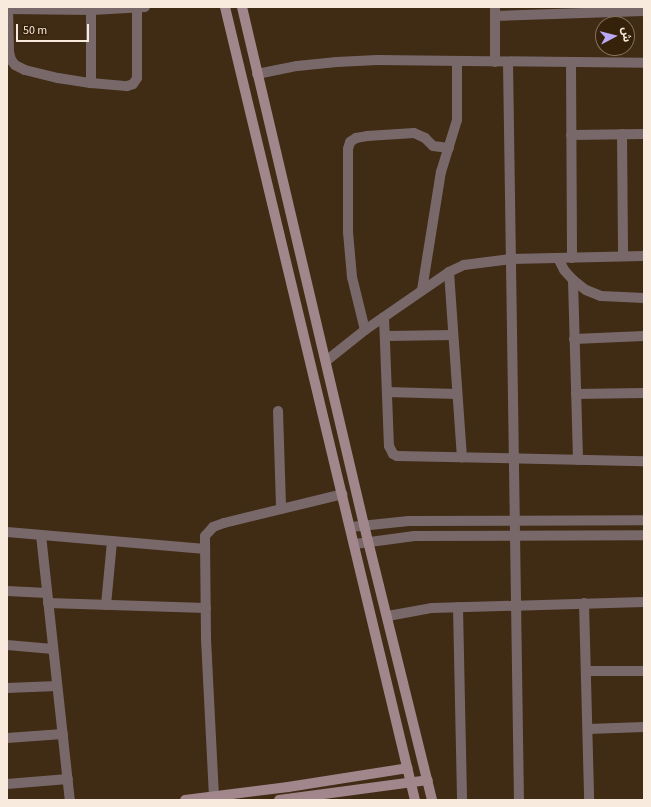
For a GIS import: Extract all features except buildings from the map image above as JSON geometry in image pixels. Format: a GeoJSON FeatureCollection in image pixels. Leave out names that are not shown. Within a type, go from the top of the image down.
{"type":"FeatureCollection","features":[{"type":"Feature","properties":{"kind":"main road"},"geometry":{"type":"LineString","coordinates":[[225,7],[416,800]]}},
{"type":"Feature","properties":{"kind":"main road"},"geometry":{"type":"LineString","coordinates":[[242,7],[368,542],[388,616],[432,800]]}},
{"type":"Feature","properties":{"kind":"main road"},"geometry":{"type":"LineString","coordinates":[[185,800],[408,768]]}},
{"type":"Feature","properties":{"kind":"main road"},"geometry":{"type":"LineString","coordinates":[[279,800],[428,780]]}},
{"type":"Feature","properties":{"kind":"street"},"geometry":{"type":"LineString","coordinates":[[141,7],[135,82],[127,86],[58,78],[25,70],[15,65],[11,60],[9,52],[8,8],[92,8],[141,7]]}},
{"type":"Feature","properties":{"kind":"street"},"geometry":{"type":"LineString","coordinates":[[91,83],[92,8]]}},
{"type":"Feature","properties":{"kind":"street"},"geometry":{"type":"LineString","coordinates":[[495,62],[495,11],[644,11]]}},
{"type":"Feature","properties":{"kind":"street"},"geometry":{"type":"LineString","coordinates":[[422,290],[442,172],[457,120],[457,61]]}},
{"type":"Feature","properties":{"kind":"street"},"geometry":{"type":"LineString","coordinates":[[258,74],[297,66],[337,62],[457,61],[644,63]]}},
{"type":"Feature","properties":{"kind":"street"},"geometry":{"type":"LineString","coordinates":[[508,62],[519,800]]}},
{"type":"Feature","properties":{"kind":"street"},"geometry":{"type":"LineString","coordinates":[[571,62],[572,258]]}},
{"type":"Feature","properties":{"kind":"street"},"geometry":{"type":"LineString","coordinates":[[365,330],[352,277],[350,255],[348,217],[348,149],[350,142],[356,138],[367,136],[414,133],[425,138],[433,146],[449,148]]}},
{"type":"Feature","properties":{"kind":"street"},"geometry":{"type":"LineString","coordinates":[[622,134],[624,256]]}},
{"type":"Feature","properties":{"kind":"street"},"geometry":{"type":"LineString","coordinates":[[571,135],[644,134]]}},
{"type":"Feature","properties":{"kind":"street"},"geometry":{"type":"LineString","coordinates":[[326,361],[365,330],[422,290],[449,272],[464,265],[511,259],[644,256]]}},
{"type":"Feature","properties":{"kind":"street"},"geometry":{"type":"LineString","coordinates":[[558,258],[564,270],[573,280],[586,290],[601,296],[644,298]]}},
{"type":"Feature","properties":{"kind":"street"},"geometry":{"type":"LineString","coordinates":[[449,272],[462,458]]}},
{"type":"Feature","properties":{"kind":"street"},"geometry":{"type":"LineString","coordinates":[[573,280],[578,460]]}},
{"type":"Feature","properties":{"kind":"street"},"geometry":{"type":"LineString","coordinates":[[384,317],[386,336],[386,392],[389,446],[393,454],[401,458],[644,460]]}},
{"type":"Feature","properties":{"kind":"street"},"geometry":{"type":"LineString","coordinates":[[386,336],[453,335]]}},
{"type":"Feature","properties":{"kind":"street"},"geometry":{"type":"LineString","coordinates":[[574,339],[644,336]]}},
{"type":"Feature","properties":{"kind":"street"},"geometry":{"type":"LineString","coordinates":[[386,392],[457,394]]}},
{"type":"Feature","properties":{"kind":"street"},"geometry":{"type":"LineString","coordinates":[[576,394],[644,393]]}},
{"type":"Feature","properties":{"kind":"street"},"geometry":{"type":"LineString","coordinates":[[278,411],[281,509]]}},
{"type":"Feature","properties":{"kind":"street"},"geometry":{"type":"LineString","coordinates":[[214,797],[206,608],[205,536],[213,527],[224,523],[343,494]]}},
{"type":"Feature","properties":{"kind":"street"},"geometry":{"type":"LineString","coordinates":[[351,527],[409,521],[644,520]]}},
{"type":"Feature","properties":{"kind":"street"},"geometry":{"type":"LineString","coordinates":[[7,532],[205,549]]}},
{"type":"Feature","properties":{"kind":"street"},"geometry":{"type":"LineString","coordinates":[[41,535],[70,800]]}},
{"type":"Feature","properties":{"kind":"street"},"geometry":{"type":"LineString","coordinates":[[355,544],[414,536],[644,535]]}},
{"type":"Feature","properties":{"kind":"street"},"geometry":{"type":"LineString","coordinates":[[106,605],[112,541]]}},
{"type":"Feature","properties":{"kind":"street"},"geometry":{"type":"LineString","coordinates":[[7,591],[106,605],[206,608]]}},
{"type":"Feature","properties":{"kind":"street"},"geometry":{"type":"LineString","coordinates":[[388,616],[432,608],[644,602]]}},
{"type":"Feature","properties":{"kind":"street"},"geometry":{"type":"LineString","coordinates":[[584,603],[589,800]]}},
{"type":"Feature","properties":{"kind":"street"},"geometry":{"type":"LineString","coordinates":[[458,607],[462,800]]}},
{"type":"Feature","properties":{"kind":"street"},"geometry":{"type":"LineString","coordinates":[[7,645],[53,649]]}},
{"type":"Feature","properties":{"kind":"street"},"geometry":{"type":"LineString","coordinates":[[586,671],[644,671]]}},
{"type":"Feature","properties":{"kind":"street"},"geometry":{"type":"LineString","coordinates":[[7,688],[57,686]]}},
{"type":"Feature","properties":{"kind":"street"},"geometry":{"type":"LineString","coordinates":[[588,729],[644,727]]}},
{"type":"Feature","properties":{"kind":"street"},"geometry":{"type":"LineString","coordinates":[[7,738],[63,734]]}},
{"type":"Feature","properties":{"kind":"street"},"geometry":{"type":"LineString","coordinates":[[7,784],[68,779]]}}]}
